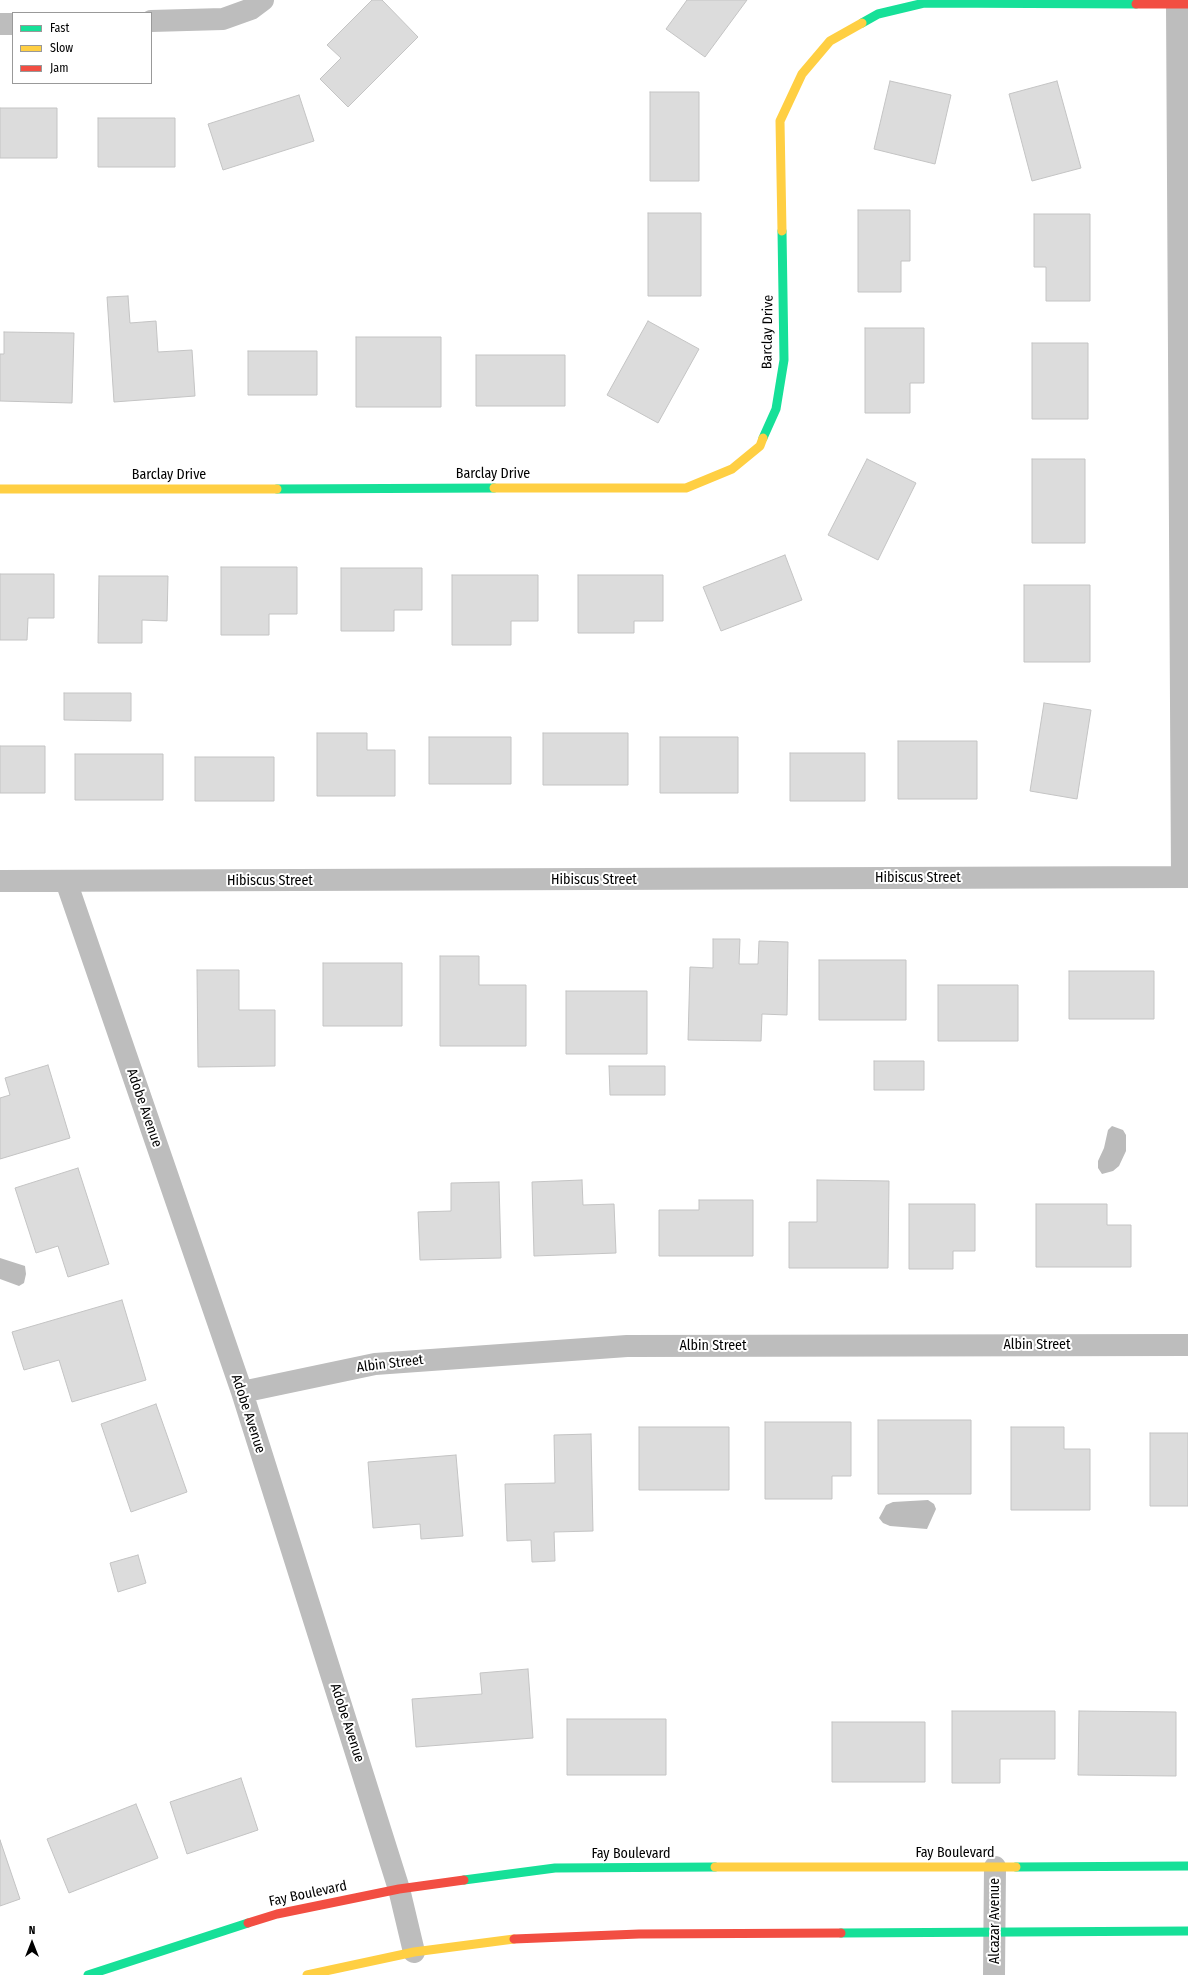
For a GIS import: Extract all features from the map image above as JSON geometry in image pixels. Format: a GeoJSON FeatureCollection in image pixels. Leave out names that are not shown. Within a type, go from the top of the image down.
{"type":"FeatureCollection","features":[{"type":"Feature","properties":{"kind":"main road","name":"Barclay Drive"},"geometry":{"type":"LineString","coordinates":[[0,489],[686,488],[732,468],[760,446],[776,409],[784,360],[780,121],[802,74],[830,41],[878,14],[924,3],[1183,5]]}},
{"type":"Feature","properties":{"kind":"main road","name":"Fay Boulevard"},"geometry":{"type":"LineString","coordinates":[[88,1975],[277,1914],[400,1889],[555,1868],[1188,1866]]}},
{"type":"Feature","properties":{"kind":"main road"},"geometry":{"type":"LineString","coordinates":[[307,1975],[414,1952],[536,1938],[638,1934],[1188,1931]]}},
{"type":"Feature","properties":{"kind":"street"},"geometry":{"type":"LineString","coordinates":[[152,20],[223,19],[251,9],[263,0]]}},
{"type":"Feature","properties":{"kind":"street"},"geometry":{"type":"LineString","coordinates":[[1183,5],[1185,877]]}},
{"type":"Feature","properties":{"kind":"street"},"geometry":{"type":"LineString","coordinates":[[0,24],[12,24]]}},
{"type":"Feature","properties":{"kind":"street","name":"Hibiscus Street"},"geometry":{"type":"LineString","coordinates":[[0,881],[1185,877]]}},
{"type":"Feature","properties":{"kind":"street","name":"Adobe Avenue"},"geometry":{"type":"LineString","coordinates":[[66,881],[242,1392],[400,1889],[414,1952]]}},
{"type":"Feature","properties":{"kind":"street","name":"Albin Street"},"geometry":{"type":"LineString","coordinates":[[242,1392],[375,1364],[628,1346],[1188,1345]]}},
{"type":"Feature","properties":{"kind":"street","name":"Alcazar Avenue"},"geometry":{"type":"LineString","coordinates":[[994,1975],[995,1867]]}},
{"type":"Feature","properties":{"kind":"shaded area"},"geometry":{"type":"Polygon","coordinates":[[[1112,1126],[1123,1130],[1126,1135],[1126,1151],[1119,1166],[1113,1171],[1102,1174],[1098,1168],[1098,1161],[1104,1148],[1108,1130],[1112,1126]]]}},
{"type":"Feature","properties":{"kind":"shaded area"},"geometry":{"type":"Polygon","coordinates":[[[0,1258],[25,1266],[26,1274],[24,1283],[19,1286],[0,1279],[0,1258]]]}},
{"type":"Feature","properties":{"kind":"shaded area"},"geometry":{"type":"Polygon","coordinates":[[[928,1500],[934,1504],[936,1509],[927,1529],[890,1526],[883,1523],[879,1518],[886,1505],[893,1502],[928,1500]]]}},
{"type":"Feature","properties":{"kind":"building"},"geometry":{"type":"Polygon","coordinates":[[[372,0],[382,0],[418,37],[348,107],[320,79],[341,58],[327,45],[372,0]]]}},
{"type":"Feature","properties":{"kind":"building"},"geometry":{"type":"Polygon","coordinates":[[[687,0],[747,0],[705,57],[666,29],[687,0]]]}},
{"type":"Feature","properties":{"kind":"building"},"geometry":{"type":"Polygon","coordinates":[[[890,81],[951,95],[935,164],[874,149],[890,81]]]}},
{"type":"Feature","properties":{"kind":"building"},"geometry":{"type":"Polygon","coordinates":[[[1057,81],[1081,168],[1032,181],[1009,94],[1057,81]]]}},
{"type":"Feature","properties":{"kind":"building"},"geometry":{"type":"Polygon","coordinates":[[[650,92],[699,92],[699,181],[650,181],[650,92]]]}},
{"type":"Feature","properties":{"kind":"building"},"geometry":{"type":"Polygon","coordinates":[[[299,95],[314,141],[223,170],[208,124],[299,95]]]}},
{"type":"Feature","properties":{"kind":"building"},"geometry":{"type":"Polygon","coordinates":[[[0,108],[57,108],[57,158],[0,158],[0,108]]]}},
{"type":"Feature","properties":{"kind":"building"},"geometry":{"type":"Polygon","coordinates":[[[98,118],[175,118],[175,167],[98,167],[98,118]]]}},
{"type":"Feature","properties":{"kind":"building"},"geometry":{"type":"Polygon","coordinates":[[[858,210],[910,210],[910,261],[901,261],[901,292],[858,292],[858,210]]]}},
{"type":"Feature","properties":{"kind":"building"},"geometry":{"type":"Polygon","coordinates":[[[648,213],[701,213],[701,296],[648,296],[648,213]]]}},
{"type":"Feature","properties":{"kind":"building"},"geometry":{"type":"Polygon","coordinates":[[[1034,214],[1090,214],[1090,301],[1046,301],[1046,267],[1034,267],[1034,214]]]}},
{"type":"Feature","properties":{"kind":"building"},"geometry":{"type":"Polygon","coordinates":[[[128,296],[130,323],[156,321],[158,352],[192,350],[195,396],[114,402],[107,297],[128,296]]]}},
{"type":"Feature","properties":{"kind":"building"},"geometry":{"type":"Polygon","coordinates":[[[648,321],[699,349],[658,423],[607,395],[648,321]]]}},
{"type":"Feature","properties":{"kind":"building"},"geometry":{"type":"Polygon","coordinates":[[[865,328],[924,328],[924,383],[910,383],[910,413],[865,413],[865,328]]]}},
{"type":"Feature","properties":{"kind":"building"},"geometry":{"type":"Polygon","coordinates":[[[4,332],[74,333],[72,403],[0,401],[0,354],[4,354],[4,332]]]}},
{"type":"Feature","properties":{"kind":"building"},"geometry":{"type":"Polygon","coordinates":[[[356,337],[441,337],[441,407],[356,407],[356,337]]]}},
{"type":"Feature","properties":{"kind":"building"},"geometry":{"type":"Polygon","coordinates":[[[1032,343],[1088,343],[1088,419],[1032,419],[1032,343]]]}},
{"type":"Feature","properties":{"kind":"building"},"geometry":{"type":"Polygon","coordinates":[[[248,351],[317,351],[317,395],[248,395],[248,351]]]}},
{"type":"Feature","properties":{"kind":"building"},"geometry":{"type":"Polygon","coordinates":[[[476,355],[565,355],[565,406],[476,406],[476,355]]]}},
{"type":"Feature","properties":{"kind":"building"},"geometry":{"type":"Polygon","coordinates":[[[867,459],[916,483],[878,560],[828,535],[867,459]]]}},
{"type":"Feature","properties":{"kind":"building"},"geometry":{"type":"Polygon","coordinates":[[[1032,459],[1085,459],[1085,543],[1032,543],[1032,459]]]}},
{"type":"Feature","properties":{"kind":"building"},"geometry":{"type":"Polygon","coordinates":[[[785,555],[802,600],[721,631],[703,587],[785,555]]]}},
{"type":"Feature","properties":{"kind":"building"},"geometry":{"type":"Polygon","coordinates":[[[221,567],[297,567],[297,614],[269,614],[269,635],[221,635],[221,567]]]}},
{"type":"Feature","properties":{"kind":"building"},"geometry":{"type":"Polygon","coordinates":[[[341,568],[422,568],[422,610],[394,610],[394,631],[341,631],[341,568]]]}},
{"type":"Feature","properties":{"kind":"building"},"geometry":{"type":"Polygon","coordinates":[[[0,574],[54,574],[54,618],[28,618],[27,640],[0,640],[0,574]]]}},
{"type":"Feature","properties":{"kind":"building"},"geometry":{"type":"Polygon","coordinates":[[[452,575],[538,575],[538,621],[511,621],[511,645],[452,645],[452,575]]]}},
{"type":"Feature","properties":{"kind":"building"},"geometry":{"type":"Polygon","coordinates":[[[578,575],[663,575],[663,621],[634,621],[634,633],[578,633],[578,575]]]}},
{"type":"Feature","properties":{"kind":"building"},"geometry":{"type":"Polygon","coordinates":[[[99,576],[168,576],[167,621],[142,620],[142,643],[98,643],[99,576]]]}},
{"type":"Feature","properties":{"kind":"building"},"geometry":{"type":"Polygon","coordinates":[[[1024,585],[1090,585],[1090,662],[1024,662],[1024,585]]]}},
{"type":"Feature","properties":{"kind":"building"},"geometry":{"type":"Polygon","coordinates":[[[64,693],[131,693],[131,721],[64,720],[64,693]]]}},
{"type":"Feature","properties":{"kind":"building"},"geometry":{"type":"Polygon","coordinates":[[[1044,703],[1091,710],[1077,799],[1030,791],[1044,703]]]}},
{"type":"Feature","properties":{"kind":"building"},"geometry":{"type":"Polygon","coordinates":[[[317,733],[367,733],[367,750],[395,750],[395,796],[317,796],[317,733]]]}},
{"type":"Feature","properties":{"kind":"building"},"geometry":{"type":"Polygon","coordinates":[[[543,733],[628,733],[628,785],[543,785],[543,733]]]}},
{"type":"Feature","properties":{"kind":"building"},"geometry":{"type":"Polygon","coordinates":[[[429,737],[511,737],[511,784],[429,784],[429,737]]]}},
{"type":"Feature","properties":{"kind":"building"},"geometry":{"type":"Polygon","coordinates":[[[660,737],[738,737],[738,793],[660,793],[660,737]]]}},
{"type":"Feature","properties":{"kind":"building"},"geometry":{"type":"Polygon","coordinates":[[[898,741],[977,741],[977,799],[898,799],[898,741]]]}},
{"type":"Feature","properties":{"kind":"building"},"geometry":{"type":"Polygon","coordinates":[[[0,746],[45,746],[45,793],[0,793],[0,746]]]}},
{"type":"Feature","properties":{"kind":"building"},"geometry":{"type":"Polygon","coordinates":[[[790,753],[865,753],[865,801],[790,801],[790,753]]]}},
{"type":"Feature","properties":{"kind":"building"},"geometry":{"type":"Polygon","coordinates":[[[75,754],[163,754],[163,800],[75,800],[75,754]]]}},
{"type":"Feature","properties":{"kind":"building"},"geometry":{"type":"Polygon","coordinates":[[[195,757],[274,757],[274,801],[195,801],[195,757]]]}},
{"type":"Feature","properties":{"kind":"building"},"geometry":{"type":"Polygon","coordinates":[[[713,939],[740,939],[739,964],[758,964],[759,941],[788,942],[787,1015],[762,1014],[761,1041],[688,1040],[690,967],[713,968],[713,939]]]}},
{"type":"Feature","properties":{"kind":"building"},"geometry":{"type":"Polygon","coordinates":[[[440,956],[479,956],[479,985],[526,985],[526,1046],[440,1046],[440,956]]]}},
{"type":"Feature","properties":{"kind":"building"},"geometry":{"type":"Polygon","coordinates":[[[819,960],[906,960],[906,1020],[819,1020],[819,960]]]}},
{"type":"Feature","properties":{"kind":"building"},"geometry":{"type":"Polygon","coordinates":[[[323,963],[402,963],[402,1026],[323,1026],[323,963]]]}},
{"type":"Feature","properties":{"kind":"building"},"geometry":{"type":"Polygon","coordinates":[[[197,970],[239,970],[239,1010],[275,1010],[275,1066],[198,1067],[197,970]]]}},
{"type":"Feature","properties":{"kind":"building"},"geometry":{"type":"Polygon","coordinates":[[[1069,971],[1154,971],[1154,1019],[1069,1019],[1069,971]]]}},
{"type":"Feature","properties":{"kind":"building"},"geometry":{"type":"Polygon","coordinates":[[[938,985],[1018,985],[1018,1041],[938,1041],[938,985]]]}},
{"type":"Feature","properties":{"kind":"building"},"geometry":{"type":"Polygon","coordinates":[[[566,991],[647,991],[647,1054],[566,1054],[566,991]]]}},
{"type":"Feature","properties":{"kind":"building"},"geometry":{"type":"Polygon","coordinates":[[[874,1061],[924,1061],[924,1090],[874,1090],[874,1061]]]}},
{"type":"Feature","properties":{"kind":"building"},"geometry":{"type":"Polygon","coordinates":[[[48,1065],[70,1138],[0,1159],[0,1098],[10,1095],[5,1078],[48,1065]]]}},
{"type":"Feature","properties":{"kind":"building"},"geometry":{"type":"Polygon","coordinates":[[[609,1066],[665,1066],[665,1095],[610,1095],[609,1066]]]}},
{"type":"Feature","properties":{"kind":"building"},"geometry":{"type":"Polygon","coordinates":[[[78,1168],[109,1264],[68,1277],[58,1246],[36,1253],[15,1188],[78,1168]]]}},
{"type":"Feature","properties":{"kind":"building"},"geometry":{"type":"Polygon","coordinates":[[[582,1180],[583,1205],[614,1204],[616,1253],[534,1256],[532,1182],[582,1180]]]}},
{"type":"Feature","properties":{"kind":"building"},"geometry":{"type":"Polygon","coordinates":[[[817,1180],[889,1181],[888,1268],[789,1268],[789,1222],[817,1222],[817,1180]]]}},
{"type":"Feature","properties":{"kind":"building"},"geometry":{"type":"Polygon","coordinates":[[[499,1182],[501,1258],[420,1260],[418,1212],[451,1211],[451,1183],[499,1182]]]}},
{"type":"Feature","properties":{"kind":"building"},"geometry":{"type":"Polygon","coordinates":[[[699,1200],[753,1200],[753,1256],[659,1256],[659,1210],[699,1210],[699,1200]]]}},
{"type":"Feature","properties":{"kind":"building"},"geometry":{"type":"Polygon","coordinates":[[[909,1204],[975,1204],[975,1251],[953,1251],[953,1269],[909,1269],[909,1204]]]}},
{"type":"Feature","properties":{"kind":"building"},"geometry":{"type":"Polygon","coordinates":[[[1036,1204],[1107,1204],[1107,1225],[1131,1225],[1131,1267],[1036,1267],[1036,1204]]]}},
{"type":"Feature","properties":{"kind":"building"},"geometry":{"type":"Polygon","coordinates":[[[122,1300],[146,1380],[72,1402],[59,1360],[24,1370],[12,1332],[122,1300]]]}},
{"type":"Feature","properties":{"kind":"building"},"geometry":{"type":"Polygon","coordinates":[[[156,1404],[187,1492],[131,1512],[101,1424],[156,1404]]]}},
{"type":"Feature","properties":{"kind":"building"},"geometry":{"type":"Polygon","coordinates":[[[878,1420],[971,1420],[971,1494],[878,1494],[878,1420]]]}},
{"type":"Feature","properties":{"kind":"building"},"geometry":{"type":"Polygon","coordinates":[[[765,1422],[851,1422],[851,1476],[832,1476],[832,1499],[765,1499],[765,1422]]]}},
{"type":"Feature","properties":{"kind":"building"},"geometry":{"type":"Polygon","coordinates":[[[639,1427],[729,1427],[729,1490],[639,1490],[639,1427]]]}},
{"type":"Feature","properties":{"kind":"building"},"geometry":{"type":"Polygon","coordinates":[[[1011,1427],[1064,1427],[1064,1449],[1090,1449],[1090,1510],[1011,1510],[1011,1427]]]}},
{"type":"Feature","properties":{"kind":"building"},"geometry":{"type":"Polygon","coordinates":[[[1150,1433],[1188,1433],[1188,1506],[1150,1506],[1150,1433]]]}},
{"type":"Feature","properties":{"kind":"building"},"geometry":{"type":"Polygon","coordinates":[[[591,1434],[593,1531],[554,1532],[555,1561],[532,1562],[531,1540],[507,1541],[505,1484],[555,1483],[554,1435],[591,1434]]]}},
{"type":"Feature","properties":{"kind":"building"},"geometry":{"type":"Polygon","coordinates":[[[456,1455],[463,1536],[421,1539],[420,1524],[373,1528],[368,1462],[456,1455]]]}},
{"type":"Feature","properties":{"kind":"building"},"geometry":{"type":"Polygon","coordinates":[[[138,1555],[146,1583],[118,1592],[110,1563],[138,1555]]]}},
{"type":"Feature","properties":{"kind":"building"},"geometry":{"type":"Polygon","coordinates":[[[528,1669],[533,1738],[416,1747],[412,1699],[482,1694],[480,1673],[528,1669]]]}},
{"type":"Feature","properties":{"kind":"building"},"geometry":{"type":"Polygon","coordinates":[[[952,1711],[1055,1711],[1055,1759],[1000,1759],[1000,1783],[952,1783],[952,1711]]]}},
{"type":"Feature","properties":{"kind":"building"},"geometry":{"type":"Polygon","coordinates":[[[1079,1711],[1176,1712],[1176,1776],[1078,1775],[1079,1711]]]}},
{"type":"Feature","properties":{"kind":"building"},"geometry":{"type":"Polygon","coordinates":[[[567,1719],[666,1719],[666,1775],[567,1775],[567,1719]]]}},
{"type":"Feature","properties":{"kind":"building"},"geometry":{"type":"Polygon","coordinates":[[[832,1722],[925,1722],[925,1782],[832,1782],[832,1722]]]}},
{"type":"Feature","properties":{"kind":"building"},"geometry":{"type":"Polygon","coordinates":[[[241,1778],[258,1830],[187,1854],[170,1802],[241,1778]]]}},
{"type":"Feature","properties":{"kind":"building"},"geometry":{"type":"Polygon","coordinates":[[[136,1804],[158,1858],[69,1893],[47,1839],[136,1804]]]}},
{"type":"Feature","properties":{"kind":"building"},"geometry":{"type":"Polygon","coordinates":[[[0,1840],[20,1899],[0,1906],[0,1840]]]}},
{"type":"Feature","properties":{"kind":"traffic: fast"},"geometry":{"type":"LineString","coordinates":[[862,23],[878,14],[924,3],[1136,4]]}},
{"type":"Feature","properties":{"kind":"traffic: fast"},"geometry":{"type":"LineString","coordinates":[[763,438],[776,409],[784,360],[782,231]]}},
{"type":"Feature","properties":{"kind":"traffic: fast"},"geometry":{"type":"LineString","coordinates":[[277,489],[494,488]]}},
{"type":"Feature","properties":{"kind":"traffic: fast"},"geometry":{"type":"LineString","coordinates":[[1016,1867],[1188,1866]]}},
{"type":"Feature","properties":{"kind":"traffic: fast"},"geometry":{"type":"LineString","coordinates":[[464,1880],[555,1868],[715,1867]]}},
{"type":"Feature","properties":{"kind":"traffic: fast"},"geometry":{"type":"LineString","coordinates":[[88,1975],[248,1923]]}},
{"type":"Feature","properties":{"kind":"traffic: fast"},"geometry":{"type":"LineString","coordinates":[[841,1933],[1188,1931]]}},
{"type":"Feature","properties":{"kind":"traffic: slow"},"geometry":{"type":"LineString","coordinates":[[782,231],[780,121],[802,74],[830,41],[862,23]]}},
{"type":"Feature","properties":{"kind":"traffic: slow"},"geometry":{"type":"LineString","coordinates":[[494,488],[686,488],[732,469],[760,446],[763,438]]}},
{"type":"Feature","properties":{"kind":"traffic: slow"},"geometry":{"type":"LineString","coordinates":[[0,489],[277,489]]}},
{"type":"Feature","properties":{"kind":"traffic: slow"},"geometry":{"type":"LineString","coordinates":[[715,1867],[1016,1867]]}},
{"type":"Feature","properties":{"kind":"traffic: slow"},"geometry":{"type":"LineString","coordinates":[[307,1975],[414,1952],[514,1939]]}},
{"type":"Feature","properties":{"kind":"traffic: jam"},"geometry":{"type":"LineString","coordinates":[[1136,4],[1188,4]]}},
{"type":"Feature","properties":{"kind":"traffic: jam"},"geometry":{"type":"LineString","coordinates":[[248,1923],[277,1914],[399,1889],[464,1880]]}},
{"type":"Feature","properties":{"kind":"traffic: jam"},"geometry":{"type":"LineString","coordinates":[[514,1939],[639,1934],[841,1933]]}}]}
